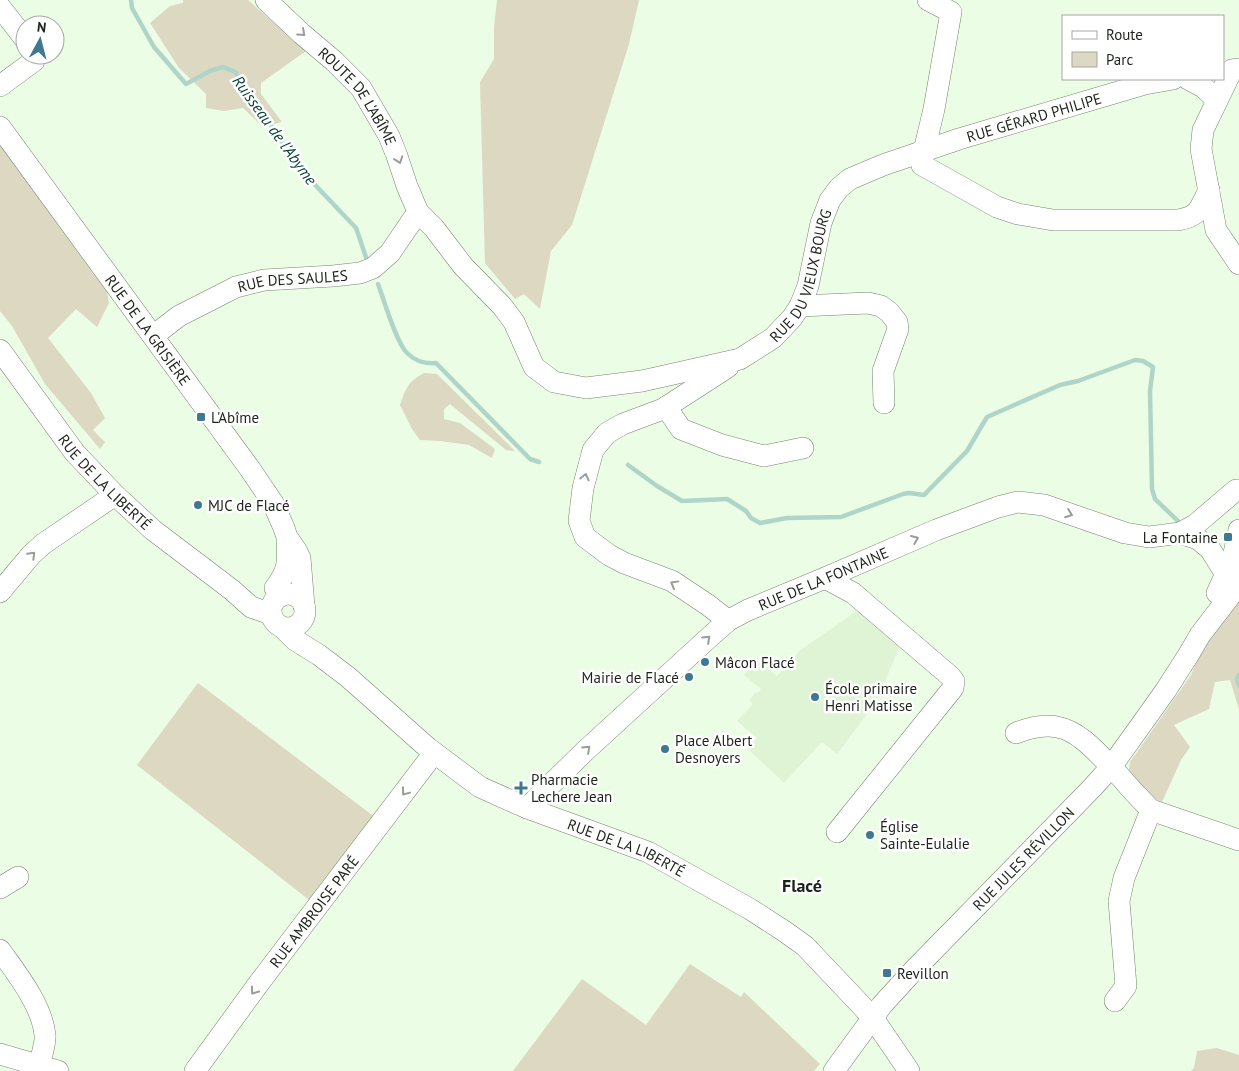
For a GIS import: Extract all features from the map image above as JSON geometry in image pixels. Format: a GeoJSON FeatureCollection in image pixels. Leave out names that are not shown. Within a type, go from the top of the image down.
{"type":"FeatureCollection","features":[{"type":"Feature","properties":{"kind":"street","name":"ROUTE DE L'ABÎME"},"geometry":{"type":"LineString","coordinates":[[266,0],[361,88],[389,136],[418,212]]}},
{"type":"Feature","properties":{"kind":"street"},"geometry":{"type":"LineString","coordinates":[[928,0],[954,6],[922,165],[997,208],[1053,220],[1178,220],[1190,218],[1198,212],[1209,190]]}},
{"type":"Feature","properties":{"kind":"street"},"geometry":{"type":"LineString","coordinates":[[0,7],[15,26]]}},
{"type":"Feature","properties":{"kind":"street"},"geometry":{"type":"LineString","coordinates":[[0,86],[29,65]]}},
{"type":"Feature","properties":{"kind":"street"},"geometry":{"type":"LineString","coordinates":[[1231,70],[1203,130],[1201,149],[1216,230],[1239,264]]}},
{"type":"Feature","properties":{"kind":"street","name":"RUE GÉRARD PHILIPE"},"geometry":{"type":"LineString","coordinates":[[924,151],[1145,84],[1167,80]]}},
{"type":"Feature","properties":{"kind":"street"},"geometry":{"type":"LineString","coordinates":[[1190,80],[1203,87],[1217,100]]}},
{"type":"Feature","properties":{"kind":"street","name":"RUE DE LA GRISIÈRE"},"geometry":{"type":"LineString","coordinates":[[0,127],[122,292],[273,503],[287,537],[288,561],[276,603]]}},
{"type":"Feature","properties":{"kind":"street","name":"RUE DU VIEUX BOURG"},"geometry":{"type":"LineString","coordinates":[[418,212],[434,228],[463,266],[502,306],[514,322],[534,367],[554,382],[586,388],[642,381],[740,360],[773,338],[792,318],[800,306],[808,286],[821,223],[830,200],[839,188],[850,179],[924,151]]}},
{"type":"Feature","properties":{"kind":"street","name":"RUE DES SAULES"},"geometry":{"type":"LineString","coordinates":[[153,336],[179,316],[236,287],[264,280],[360,274],[373,268],[390,253],[418,212]]}},
{"type":"Feature","properties":{"kind":"street"},"geometry":{"type":"LineString","coordinates":[[800,306],[868,303],[881,306],[897,322],[898,329],[883,371],[884,403]]}},
{"type":"Feature","properties":{"kind":"street","name":"RUE DE LA LIBERTÉ"},"geometry":{"type":"LineString","coordinates":[[0,350],[75,453],[115,495],[153,530],[232,590],[276,603],[295,640],[319,654],[434,753],[480,786],[527,808],[648,852],[784,930],[806,946],[873,1018],[909,1071]]}},
{"type":"Feature","properties":{"kind":"street"},"geometry":{"type":"LineString","coordinates":[[729,620],[672,581],[624,563],[609,555],[586,537],[579,521],[583,488],[593,450],[607,433],[623,424],[666,407],[740,360]]}},
{"type":"Feature","properties":{"kind":"street"},"geometry":{"type":"LineString","coordinates":[[666,407],[682,430],[722,446],[764,456],[803,448]]}},
{"type":"Feature","properties":{"kind":"street","name":"RUE DE LA FONTAINE"},"geometry":{"type":"LineString","coordinates":[[1180,534],[1195,525],[1236,490],[1239,490]]}},
{"type":"Feature","properties":{"kind":"street"},"geometry":{"type":"LineString","coordinates":[[0,592],[31,555],[43,544],[115,495]]}},
{"type":"Feature","properties":{"kind":"street","name":"RUE DE LA FONTAINE"},"geometry":{"type":"LineString","coordinates":[[527,808],[598,739],[729,620],[748,610],[936,530],[998,507],[1018,502],[1044,505],[1126,533],[1150,537],[1180,534],[1198,539],[1210,549],[1232,575]]}},
{"type":"Feature","properties":{"kind":"street","name":"RUE JULES RÉVILLON"},"geometry":{"type":"LineString","coordinates":[[834,1071],[882,1005],[1111,767],[1166,690],[1200,635],[1208,612],[1232,575],[1232,558],[1239,530]]}},
{"type":"Feature","properties":{"kind":"street","name":"RUE DE LA GRISIÈRE"},"geometry":{"type":"LineString","coordinates":[[287,537],[300,558],[305,610]]}},
{"type":"Feature","properties":{"kind":"street"},"geometry":{"type":"LineString","coordinates":[[825,578],[853,593],[954,681],[952,688],[837,832]]}},
{"type":"Feature","properties":{"kind":"street"},"geometry":{"type":"LineString","coordinates":[[305,610],[304,619],[298,626],[293,628],[276,603],[286,594],[292,594],[302,600],[319,654]]}},
{"type":"Feature","properties":{"kind":"street"},"geometry":{"type":"LineString","coordinates":[[1016,734],[1031,728],[1044,726],[1059,727],[1072,733],[1087,743],[1151,810],[1239,840]]}},
{"type":"Feature","properties":{"kind":"street","name":"RUE AMBROISE PARÉ"},"geometry":{"type":"LineString","coordinates":[[195,1071],[434,753]]}},
{"type":"Feature","properties":{"kind":"street"},"geometry":{"type":"LineString","coordinates":[[1115,1001],[1126,986],[1119,901],[1124,878],[1151,810]]}},
{"type":"Feature","properties":{"kind":"street"},"geometry":{"type":"LineString","coordinates":[[0,888],[18,877]]}},
{"type":"Feature","properties":{"kind":"street"},"geometry":{"type":"LineString","coordinates":[[0,950],[26,986],[41,1016],[46,1036],[49,1068],[0,1054]]}},
{"type":"Feature","properties":{"kind":"shaded area","name":"École primaire Henri Matisse"},"geometry":{"type":"Polygon","coordinates":[[[864,606],[902,640],[877,701],[837,754],[822,742],[784,783],[747,748],[757,738],[737,721],[753,704],[749,700],[761,689],[744,675],[756,660],[777,676],[799,651],[864,606]]]}},
{"type":"Feature","properties":{"kind":"green space"},"geometry":{"type":"Polygon","coordinates":[[[183,0],[248,0],[306,51],[261,83],[261,94],[282,122],[263,127],[243,108],[224,111],[206,108],[206,94],[179,68],[150,23],[170,6],[183,3],[183,0]]]}},
{"type":"Feature","properties":{"kind":"green space"},"geometry":{"type":"Polygon","coordinates":[[[497,0],[639,0],[629,44],[572,225],[551,251],[540,309],[524,294],[515,299],[485,263],[480,82],[494,59],[494,27],[497,0]]]}},
{"type":"Feature","properties":{"kind":"green space"},"geometry":{"type":"Polygon","coordinates":[[[0,143],[105,280],[109,303],[97,327],[76,309],[48,338],[91,393],[105,418],[93,430],[105,442],[100,449],[45,384],[12,326],[0,311],[0,143]]]}},
{"type":"Feature","properties":{"kind":"green space"},"geometry":{"type":"Polygon","coordinates":[[[424,373],[437,374],[515,451],[506,450],[450,404],[444,409],[444,419],[460,423],[495,449],[492,458],[469,445],[420,440],[400,405],[408,386],[424,373]]]}},
{"type":"Feature","properties":{"kind":"green space"},"geometry":{"type":"Polygon","coordinates":[[[1239,592],[1239,709],[1230,680],[1215,682],[1209,709],[1174,725],[1190,747],[1181,760],[1162,802],[1146,795],[1131,775],[1129,769],[1130,762],[1191,675],[1207,636],[1239,592]]]}},
{"type":"Feature","properties":{"kind":"green space"},"geometry":{"type":"Polygon","coordinates":[[[198,683],[376,818],[313,903],[137,765],[198,683]]]}},
{"type":"Feature","properties":{"kind":"green space"},"geometry":{"type":"Polygon","coordinates":[[[690,964],[741,997],[744,992],[820,1064],[814,1071],[513,1071],[582,979],[646,1025],[690,964]]]}},
{"type":"Feature","properties":{"kind":"green space"},"geometry":{"type":"Polygon","coordinates":[[[1217,1048],[1239,1055],[1239,1071],[1191,1071],[1194,1068],[1197,1051],[1217,1048]]]}},
{"type":"Feature","properties":{"kind":"waterway","name":"Ruisseau de l'Abyme"},"geometry":{"type":"LineString","coordinates":[[131,0],[132,8],[154,47],[186,84],[210,71],[223,67],[235,72],[300,169],[356,228],[368,263]]}},
{"type":"Feature","properties":{"kind":"waterway","name":"Ruisseau de l'Abyme"},"geometry":{"type":"LineString","coordinates":[[378,284],[395,331],[407,353],[420,361],[436,363],[530,459],[539,462]]}},
{"type":"Feature","properties":{"kind":"waterway","name":"Ruisseau de l'Abyme"},"geometry":{"type":"LineString","coordinates":[[628,465],[682,501],[727,499],[760,523],[787,518],[841,517],[903,494],[924,495],[967,451],[987,417],[1060,385],[1078,381],[1135,360],[1143,361],[1153,367],[1150,391],[1152,489],[1155,499],[1181,524]]}},
{"type":"Feature","properties":{"kind":"waterway","name":"Ruisseau de l'Abyme"},"geometry":{"type":"LineString","coordinates":[[1239,675],[1237,679],[1239,686]]}},
{"type":"Feature","properties":{"kind":"place","name":"L'Abîme"},"geometry":{"type":"Point","coordinates":[201,417]}},
{"type":"Feature","properties":{"kind":"place","name":"MJC de Flacé"},"geometry":{"type":"Point","coordinates":[198,505]}},
{"type":"Feature","properties":{"kind":"place","name":"La Fontaine"},"geometry":{"type":"Point","coordinates":[1228,537]}},
{"type":"Feature","properties":{"kind":"place","name":"Mâcon Flacé"},"geometry":{"type":"Point","coordinates":[705,662]}},
{"type":"Feature","properties":{"kind":"place","name":"Mairie de Flacé"},"geometry":{"type":"Point","coordinates":[689,677]}},
{"type":"Feature","properties":{"kind":"place","name":"École primaire Henri Matisse"},"geometry":{"type":"Point","coordinates":[815,697]}},
{"type":"Feature","properties":{"kind":"place","name":"Place Albert Desnoyers"},"geometry":{"type":"Point","coordinates":[665,749]}},
{"type":"Feature","properties":{"kind":"place","name":"Pharmacie Lechere Jean"},"geometry":{"type":"Point","coordinates":[521,788]}},
{"type":"Feature","properties":{"kind":"place","name":"Église Sainte-Eulalie"},"geometry":{"type":"Point","coordinates":[870,835]}},
{"type":"Feature","properties":{"kind":"place","name":"Revillon"},"geometry":{"type":"Point","coordinates":[887,973]}},
{"type":"Feature","properties":{"kind":"district","name":"Flacé"},"geometry":{"type":"Point","coordinates":[802,885]}}]}
